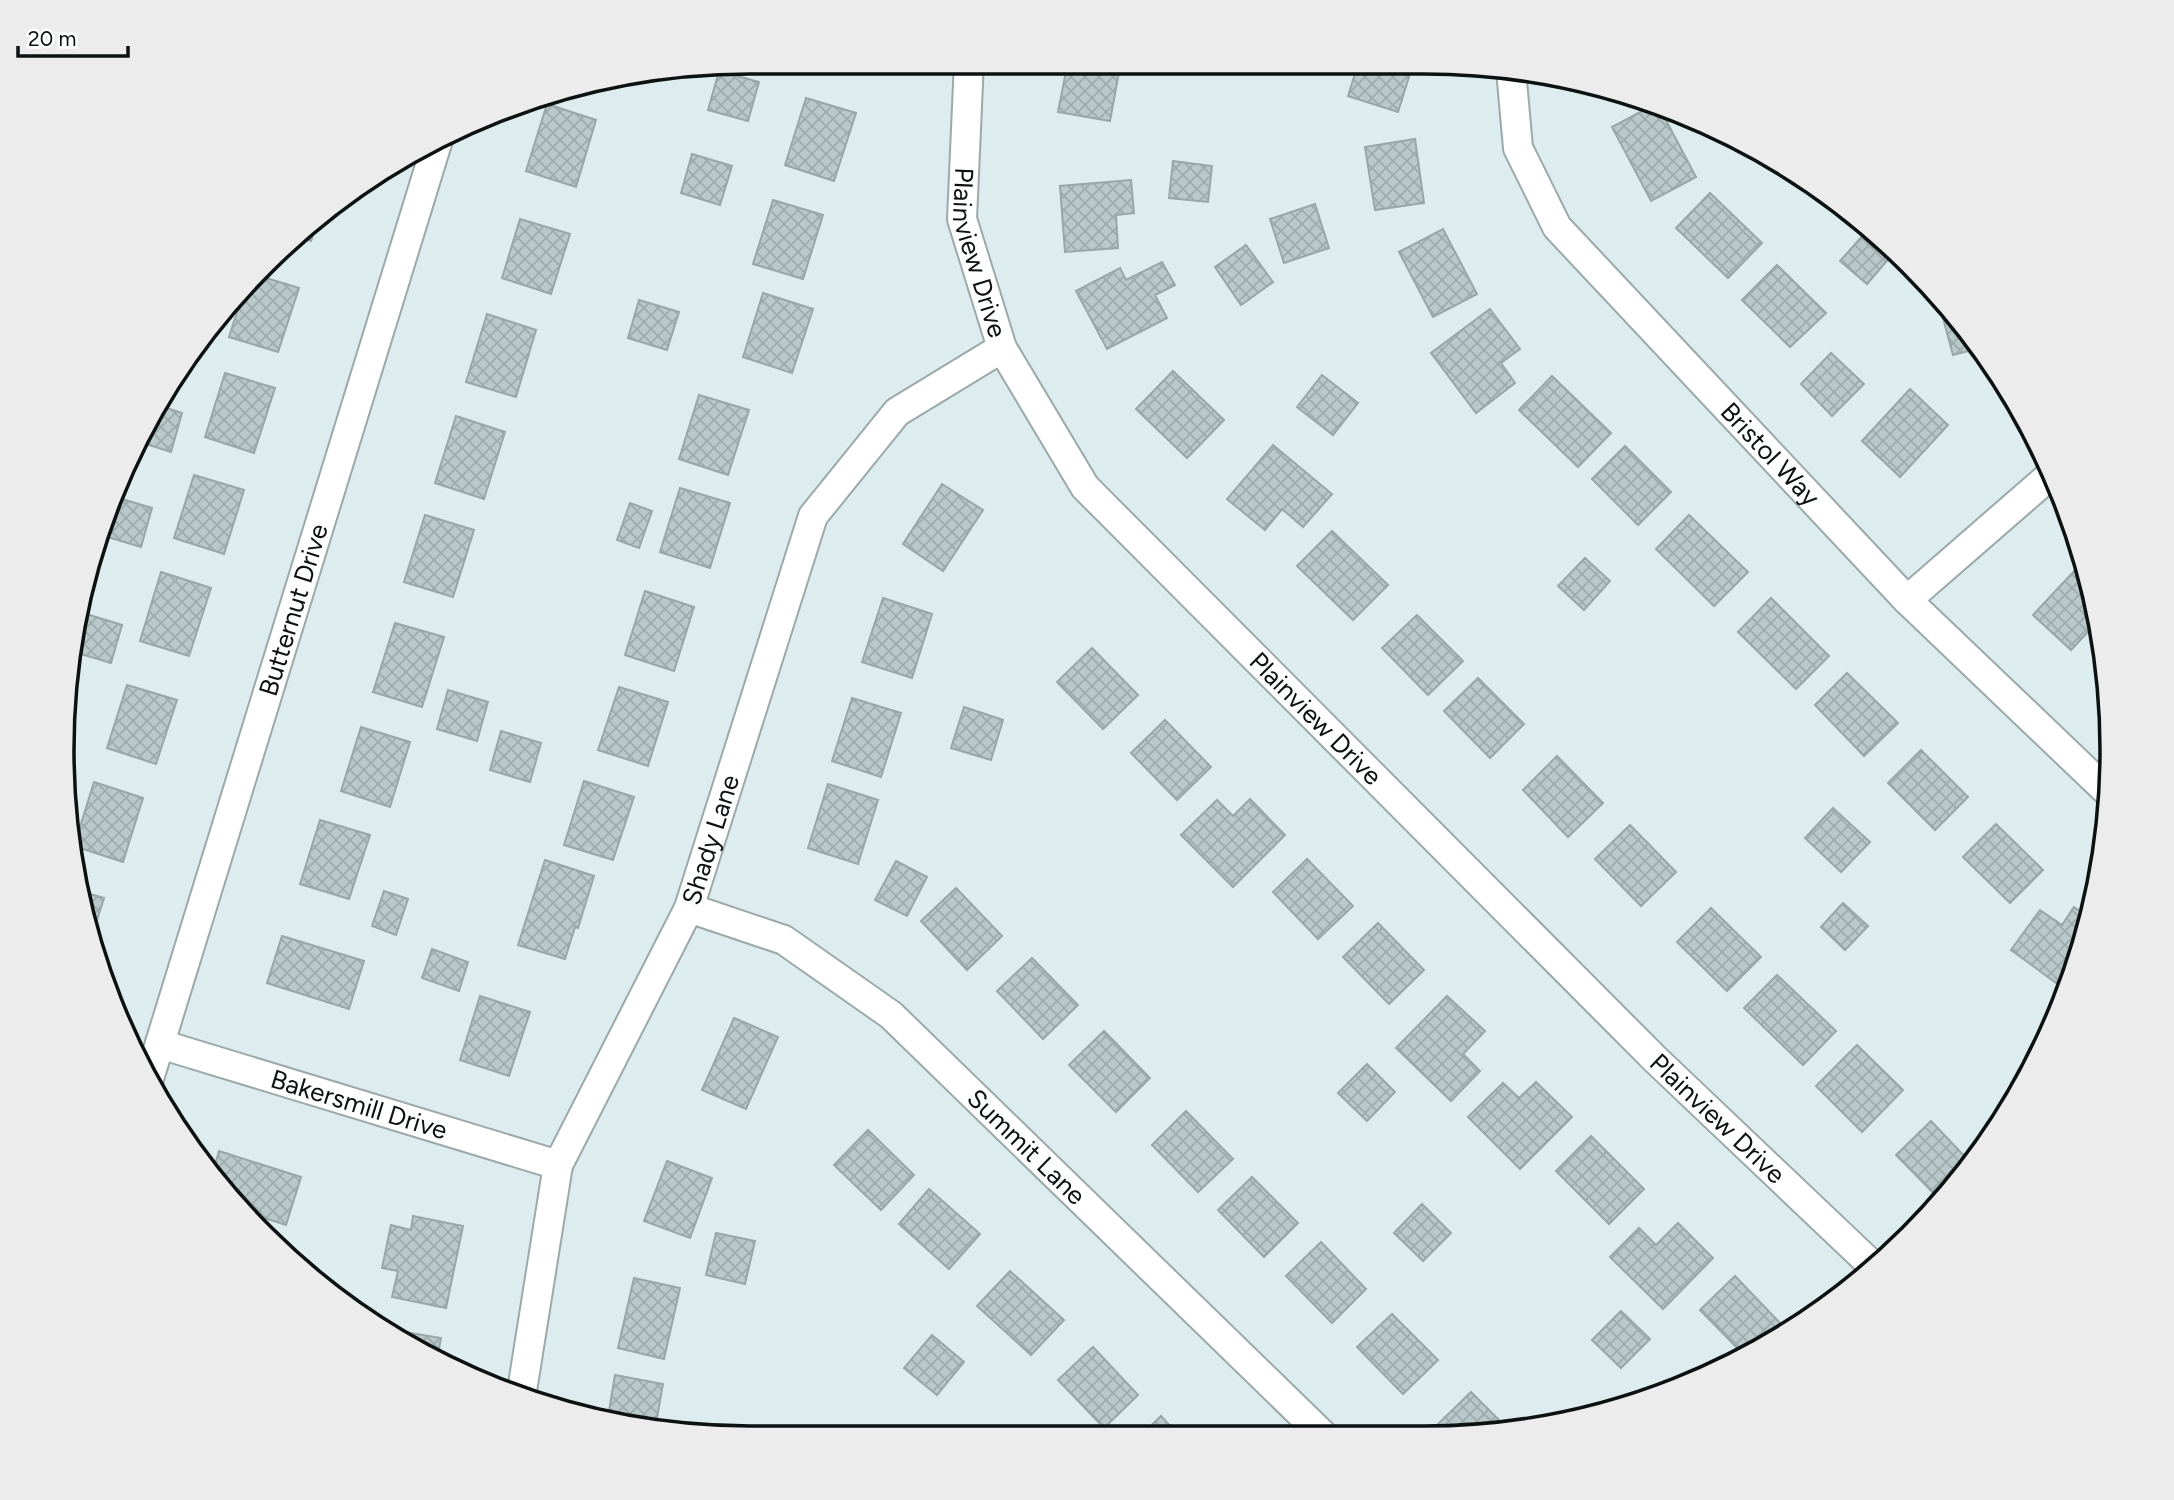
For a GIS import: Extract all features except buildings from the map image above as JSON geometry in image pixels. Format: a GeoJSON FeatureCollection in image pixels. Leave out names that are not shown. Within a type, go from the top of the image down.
{"type":"FeatureCollection","features":[{"type":"Feature","properties":{"kind":"street","name":"Plainview Drive"},"geometry":{"type":"LineString","coordinates":[[968,74],[962,219],[1002,348],[1085,487],[1655,1059],[1867,1261]]}},
{"type":"Feature","properties":{"kind":"street","name":"Bristol Way"},"geometry":{"type":"LineString","coordinates":[[1512,79],[1518,148],[1557,227],[1907,600],[2099,784]]}},
{"type":"Feature","properties":{"kind":"street","name":"Butternut Drive"},"geometry":{"type":"LineString","coordinates":[[153,1067],[434,152]]}},
{"type":"Feature","properties":{"kind":"street","name":"Shady Lane"},"geometry":{"type":"LineString","coordinates":[[523,1387],[558,1165],[689,908],[813,516],[897,412],[1002,348]]}},
{"type":"Feature","properties":{"kind":"street"},"geometry":{"type":"LineString","coordinates":[[1907,600],[2044,481]]}},
{"type":"Feature","properties":{"kind":"street","name":"Summit Lane"},"geometry":{"type":"LineString","coordinates":[[689,908],[784,940],[891,1015],[1315,1426]]}},
{"type":"Feature","properties":{"kind":"street","name":"Bakersmill Drive"},"geometry":{"type":"LineString","coordinates":[[160,1044],[558,1165]]}}]}
